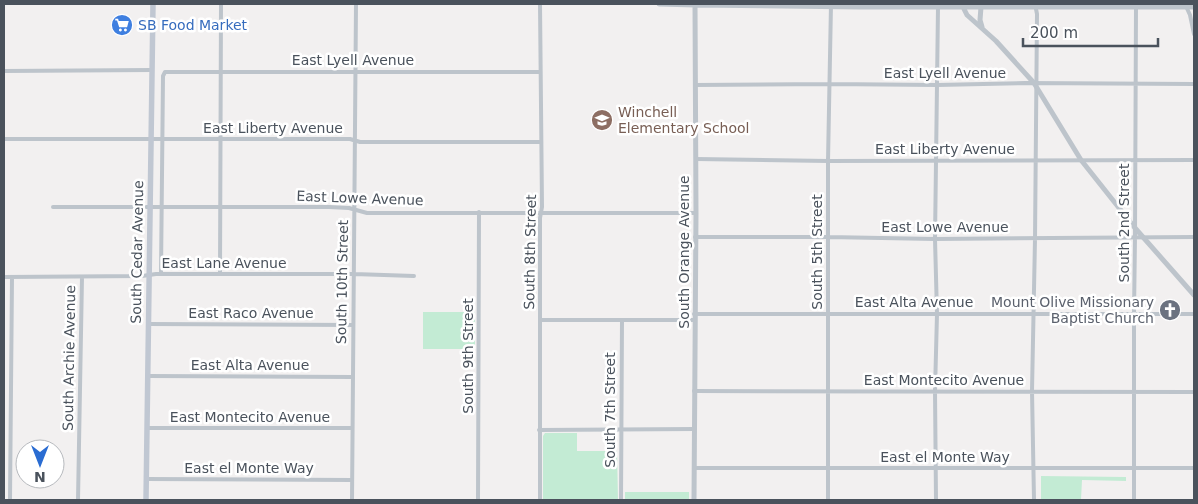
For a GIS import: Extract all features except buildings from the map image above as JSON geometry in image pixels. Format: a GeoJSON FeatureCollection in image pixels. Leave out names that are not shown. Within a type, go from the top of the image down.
{"type":"FeatureCollection","features":[{"type":"Feature","properties":{"kind":"main road","name":"South Cedar Avenue"},"geometry":{"type":"LineString","coordinates":[[146,500],[152,4]]}},
{"type":"Feature","properties":{"kind":"street"},"geometry":{"type":"LineString","coordinates":[[220,274],[221,4]]}},
{"type":"Feature","properties":{"kind":"street","name":"South 10th Street"},"geometry":{"type":"LineString","coordinates":[[352,500],[356,4]]}},
{"type":"Feature","properties":{"kind":"street","name":"South 8th Street"},"geometry":{"type":"LineString","coordinates":[[540,4],[540,500]]}},
{"type":"Feature","properties":{"kind":"street"},"geometry":{"type":"LineString","coordinates":[[659,4],[897,5],[938,7],[963,5],[981,7],[1109,5],[1194,7]]}},
{"type":"Feature","properties":{"kind":"street","name":"South Orange Avenue"},"geometry":{"type":"LineString","coordinates":[[694,500],[695,4]]}},
{"type":"Feature","properties":{"kind":"street","name":"South 5th Street"},"geometry":{"type":"LineString","coordinates":[[828,500],[828,161],[831,5]]}},
{"type":"Feature","properties":{"kind":"street"},"geometry":{"type":"LineString","coordinates":[[963,5],[967,15],[1008,54],[1036,85],[1081,160],[1135,228],[1194,295]]}},
{"type":"Feature","properties":{"kind":"street"},"geometry":{"type":"LineString","coordinates":[[1034,500],[1032,392],[1036,160],[1036,5]]}},
{"type":"Feature","properties":{"kind":"street","name":"South 2nd Street"},"geometry":{"type":"LineString","coordinates":[[1134,500],[1136,6]]}},
{"type":"Feature","properties":{"kind":"street"},"geometry":{"type":"LineString","coordinates":[[1186,6],[1194,34]]}},
{"type":"Feature","properties":{"kind":"street"},"geometry":{"type":"LineString","coordinates":[[936,500],[935,391],[937,314],[935,239],[938,7]]}},
{"type":"Feature","properties":{"kind":"street"},"geometry":{"type":"LineString","coordinates":[[981,7],[980,20],[982,28]]}},
{"type":"Feature","properties":{"kind":"street"},"geometry":{"type":"LineString","coordinates":[[4,71],[152,70]]}},
{"type":"Feature","properties":{"kind":"street","name":"East Lyell Avenue"},"geometry":{"type":"LineString","coordinates":[[162,139],[163,76],[165,72],[540,72]]}},
{"type":"Feature","properties":{"kind":"street","name":"East Lyell Avenue"},"geometry":{"type":"LineString","coordinates":[[695,85],[1194,84]]}},
{"type":"Feature","properties":{"kind":"street","name":"East Liberty Avenue"},"geometry":{"type":"LineString","coordinates":[[4,139],[350,139],[360,142],[541,142]]}},
{"type":"Feature","properties":{"kind":"street"},"geometry":{"type":"LineString","coordinates":[[161,274],[162,139]]}},
{"type":"Feature","properties":{"kind":"street","name":"East Liberty Avenue"},"geometry":{"type":"LineString","coordinates":[[696,159],[828,161],[1194,160]]}},
{"type":"Feature","properties":{"kind":"street","name":"East Lowe Avenue"},"geometry":{"type":"LineString","coordinates":[[52,207],[329,207],[367,213],[696,213]]}},
{"type":"Feature","properties":{"kind":"street","name":"South 9th Street"},"geometry":{"type":"LineString","coordinates":[[478,500],[479,212]]}},
{"type":"Feature","properties":{"kind":"street","name":"East Lowe Avenue"},"geometry":{"type":"LineString","coordinates":[[695,237],[935,239],[1194,237]]}},
{"type":"Feature","properties":{"kind":"street","name":"East Lane Avenue"},"geometry":{"type":"LineString","coordinates":[[4,277],[142,276],[161,274],[354,274],[414,276]]}},
{"type":"Feature","properties":{"kind":"street","name":"South Archie Avenue"},"geometry":{"type":"LineString","coordinates":[[78,500],[82,276]]}},
{"type":"Feature","properties":{"kind":"street"},"geometry":{"type":"LineString","coordinates":[[10,500],[12,277]]}},
{"type":"Feature","properties":{"kind":"street","name":"East Alta Avenue"},"geometry":{"type":"LineString","coordinates":[[540,320],[622,320],[828,313],[1194,314]]}},
{"type":"Feature","properties":{"kind":"street","name":"South 7th Street"},"geometry":{"type":"LineString","coordinates":[[621,500],[622,320]]}},
{"type":"Feature","properties":{"kind":"street","name":"East Raco Avenue"},"geometry":{"type":"LineString","coordinates":[[148,324],[353,325]]}},
{"type":"Feature","properties":{"kind":"street","name":"East Alta Avenue"},"geometry":{"type":"LineString","coordinates":[[148,376],[352,377]]}},
{"type":"Feature","properties":{"kind":"street","name":"East Montecito Avenue"},"geometry":{"type":"LineString","coordinates":[[694,391],[1194,392]]}},
{"type":"Feature","properties":{"kind":"street","name":"East Montecito Avenue"},"geometry":{"type":"LineString","coordinates":[[147,428],[352,428]]}},
{"type":"Feature","properties":{"kind":"street"},"geometry":{"type":"LineString","coordinates":[[539,430],[694,429]]}},
{"type":"Feature","properties":{"kind":"street","name":"East el Monte Way"},"geometry":{"type":"LineString","coordinates":[[695,468],[1194,468]]}},
{"type":"Feature","properties":{"kind":"street","name":"East el Monte Way"},"geometry":{"type":"LineString","coordinates":[[146,480],[352,480]]}},
{"type":"Feature","properties":{"kind":"green space"},"geometry":{"type":"Polygon","coordinates":[[[423,312],[475,312],[475,349],[423,349],[423,312]]]}},
{"type":"Feature","properties":{"kind":"green space"},"geometry":{"type":"Polygon","coordinates":[[[545,433],[577,433],[577,451],[617,451],[618,500],[543,500],[543,436],[545,433]]]}},
{"type":"Feature","properties":{"kind":"green space"},"geometry":{"type":"Polygon","coordinates":[[[1041,476],[1126,477],[1126,481],[1082,480],[1081,500],[1041,500],[1041,476]]]}},
{"type":"Feature","properties":{"kind":"green space"},"geometry":{"type":"Polygon","coordinates":[[[625,492],[689,492],[689,500],[625,500],[625,492]]]}},
{"type":"Feature","properties":{"kind":"place","name":"SB Food Market"},"geometry":{"type":"Point","coordinates":[122,25]}},
{"type":"Feature","properties":{"kind":"place","name":"Winchell Elementary School"},"geometry":{"type":"Point","coordinates":[602,120]}},
{"type":"Feature","properties":{"kind":"place","name":"Mount Olive Missionary Baptist Church"},"geometry":{"type":"Point","coordinates":[1170,310]}}]}
